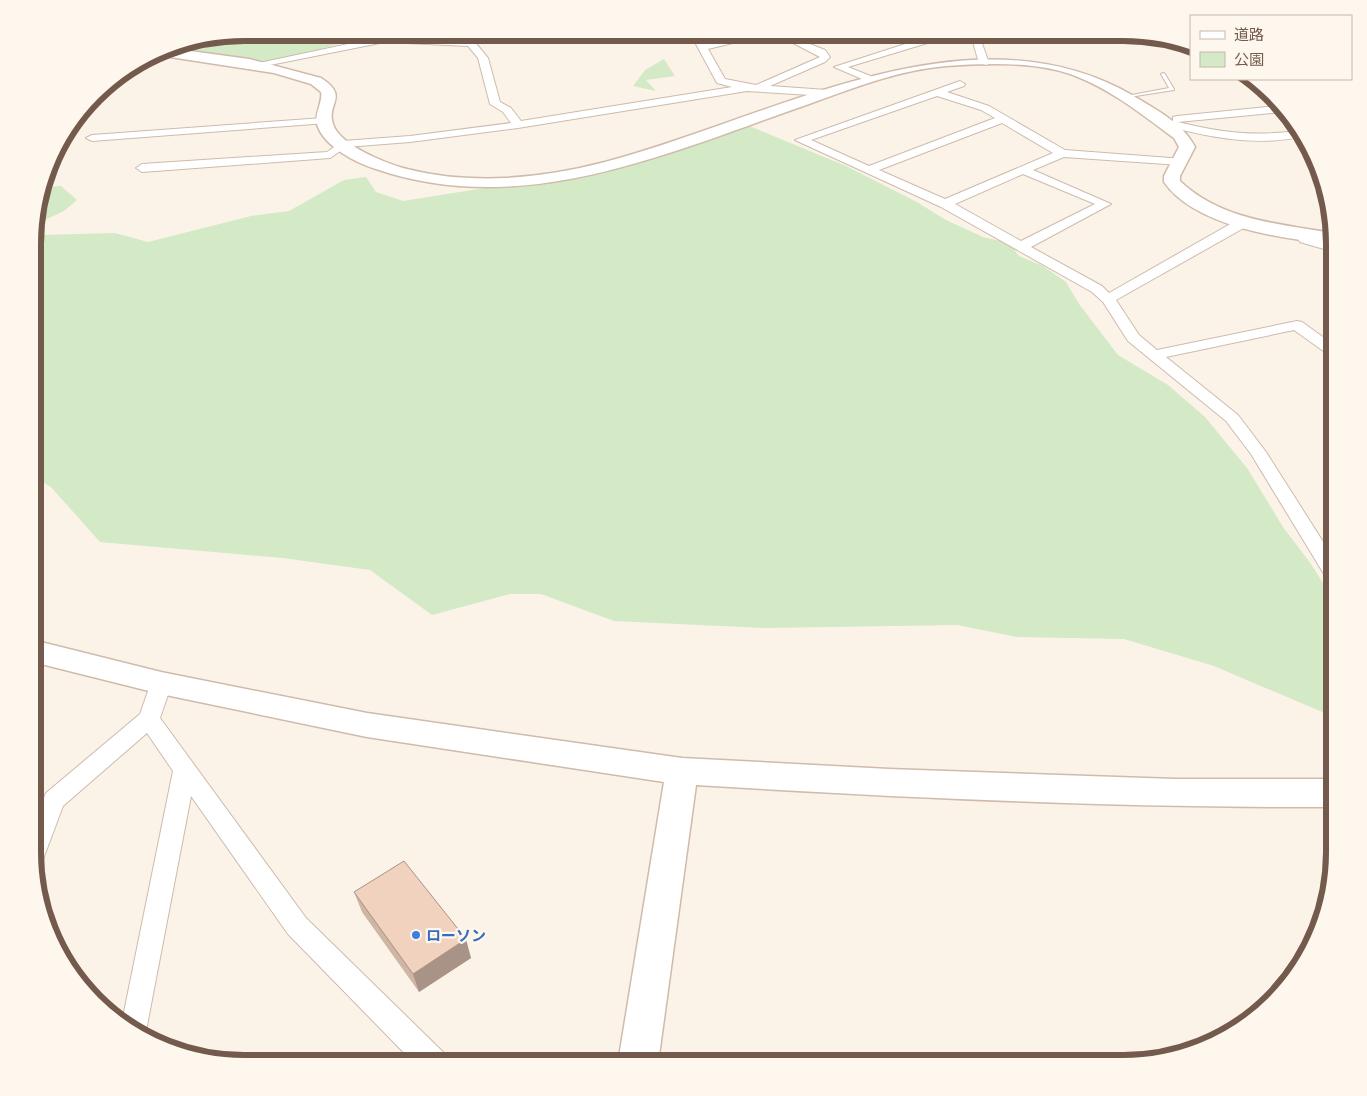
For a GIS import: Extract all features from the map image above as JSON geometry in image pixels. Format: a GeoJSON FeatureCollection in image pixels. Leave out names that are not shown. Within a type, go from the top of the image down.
{"type":"FeatureCollection","features":[{"type":"Feature","properties":{"kind":"street"},"geometry":{"type":"LineString","coordinates":[[259,66],[375,41]]}},
{"type":"Feature","properties":{"kind":"street"},"geometry":{"type":"LineString","coordinates":[[404,41],[471,43],[484,58],[495,104],[508,110],[518,125]]}},
{"type":"Feature","properties":{"kind":"street"},"geometry":{"type":"LineString","coordinates":[[700,41],[721,81],[751,89],[822,60],[825,57],[822,52],[796,41]]}},
{"type":"Feature","properties":{"kind":"street"},"geometry":{"type":"LineString","coordinates":[[704,47],[729,41]]}},
{"type":"Feature","properties":{"kind":"street"},"geometry":{"type":"LineString","coordinates":[[869,79],[839,67],[920,41]]}},
{"type":"Feature","properties":{"kind":"street"},"geometry":{"type":"LineString","coordinates":[[977,41],[984,62]]}},
{"type":"Feature","properties":{"kind":"street"},"geometry":{"type":"LineString","coordinates":[[174,54],[259,66],[303,75],[327,89],[329,96],[323,121],[327,130],[359,156],[379,165],[418,176],[470,181],[532,180],[592,170],[623,162],[869,79],[924,64],[984,62],[1036,64],[1070,70],[1090,78],[1181,135],[1187,147],[1172,176],[1172,182],[1178,190],[1204,207],[1244,222],[1325,237]]}},
{"type":"Feature","properties":{"kind":"street"},"geometry":{"type":"LineString","coordinates":[[960,84],[800,140],[944,204],[1097,289],[1108,299],[1133,338],[1232,418],[1258,452],[1326,561]]}},
{"type":"Feature","properties":{"kind":"street"},"geometry":{"type":"LineString","coordinates":[[142,168],[330,155],[343,144],[410,139],[518,125],[751,89],[827,93]]}},
{"type":"Feature","properties":{"kind":"street"},"geometry":{"type":"LineString","coordinates":[[937,92],[985,108],[1062,153]]}},
{"type":"Feature","properties":{"kind":"street"},"geometry":{"type":"LineString","coordinates":[[1162,122],[1274,109]]}},
{"type":"Feature","properties":{"kind":"street"},"geometry":{"type":"LineString","coordinates":[[868,170],[1005,118]]}},
{"type":"Feature","properties":{"kind":"street"},"geometry":{"type":"LineString","coordinates":[[92,138],[323,121]]}},
{"type":"Feature","properties":{"kind":"street"},"geometry":{"type":"LineString","coordinates":[[1162,122],[1250,139],[1294,134]]}},
{"type":"Feature","properties":{"kind":"street"},"geometry":{"type":"LineString","coordinates":[[944,204],[1062,153],[1180,161]]}},
{"type":"Feature","properties":{"kind":"street"},"geometry":{"type":"LineString","coordinates":[[1022,246],[1105,204],[1023,170]]}},
{"type":"Feature","properties":{"kind":"street"},"geometry":{"type":"LineString","coordinates":[[1108,299],[1244,222]]}},
{"type":"Feature","properties":{"kind":"street"},"geometry":{"type":"LineString","coordinates":[[1308,234],[1305,239],[1326,246]]}},
{"type":"Feature","properties":{"kind":"street"},"geometry":{"type":"LineString","coordinates":[[1156,355],[1297,325],[1326,346]]}},
{"type":"Feature","properties":{"kind":"street"},"geometry":{"type":"LineString","coordinates":[[41,653],[161,684],[367,725],[682,770],[889,783],[1146,792],[1326,793]]}},
{"type":"Feature","properties":{"kind":"street"},"geometry":{"type":"LineString","coordinates":[[41,833],[54,800],[149,719],[161,684]]}},
{"type":"Feature","properties":{"kind":"street"},"geometry":{"type":"LineString","coordinates":[[149,719],[298,926],[426,1055]]}},
{"type":"Feature","properties":{"kind":"street"},"geometry":{"type":"LineString","coordinates":[[135,1023],[185,769]]}},
{"type":"Feature","properties":{"kind":"street"},"geometry":{"type":"LineString","coordinates":[[639,1055],[682,770]]}},
{"type":"Feature","properties":{"kind":"lane"},"geometry":{"type":"LineString","coordinates":[[1122,97],[1172,89],[1164,74]]}},
{"type":"Feature","properties":{"kind":"green space"},"geometry":{"type":"Polygon","coordinates":[[[244,41],[350,41],[279,60],[252,62],[180,52],[204,45],[244,41]]]}},
{"type":"Feature","properties":{"kind":"green space"},"geometry":{"type":"Polygon","coordinates":[[[664,59],[675,76],[646,80],[656,91],[633,86],[645,70],[664,59]]]}},
{"type":"Feature","properties":{"kind":"green space"},"geometry":{"type":"Polygon","coordinates":[[[742,123],[846,166],[915,201],[946,220],[983,237],[1009,243],[1019,256],[1043,266],[1066,282],[1079,304],[1118,355],[1168,385],[1205,417],[1247,468],[1283,527],[1311,564],[1326,588],[1326,714],[1214,666],[1124,639],[1017,637],[957,625],[766,628],[614,621],[541,594],[510,594],[432,615],[370,570],[283,558],[100,542],[51,487],[41,481],[42,235],[115,233],[148,242],[251,216],[289,211],[344,180],[366,177],[376,192],[403,201],[554,177],[742,123]]]}},
{"type":"Feature","properties":{"kind":"green space"},"geometry":{"type":"Polygon","coordinates":[[[61,186],[77,200],[64,211],[43,221],[45,204],[49,187],[61,186]]]}},
{"type":"Feature","properties":{"kind":"building","name":"ローソン"},"geometry":{"type":"Polygon","coordinates":[[[404,861],[466,939],[413,974],[354,892],[404,861]]]}},
{"type":"Feature","properties":{"kind":"place","name":"ローソン"},"geometry":{"type":"Point","coordinates":[416,935]}}]}
